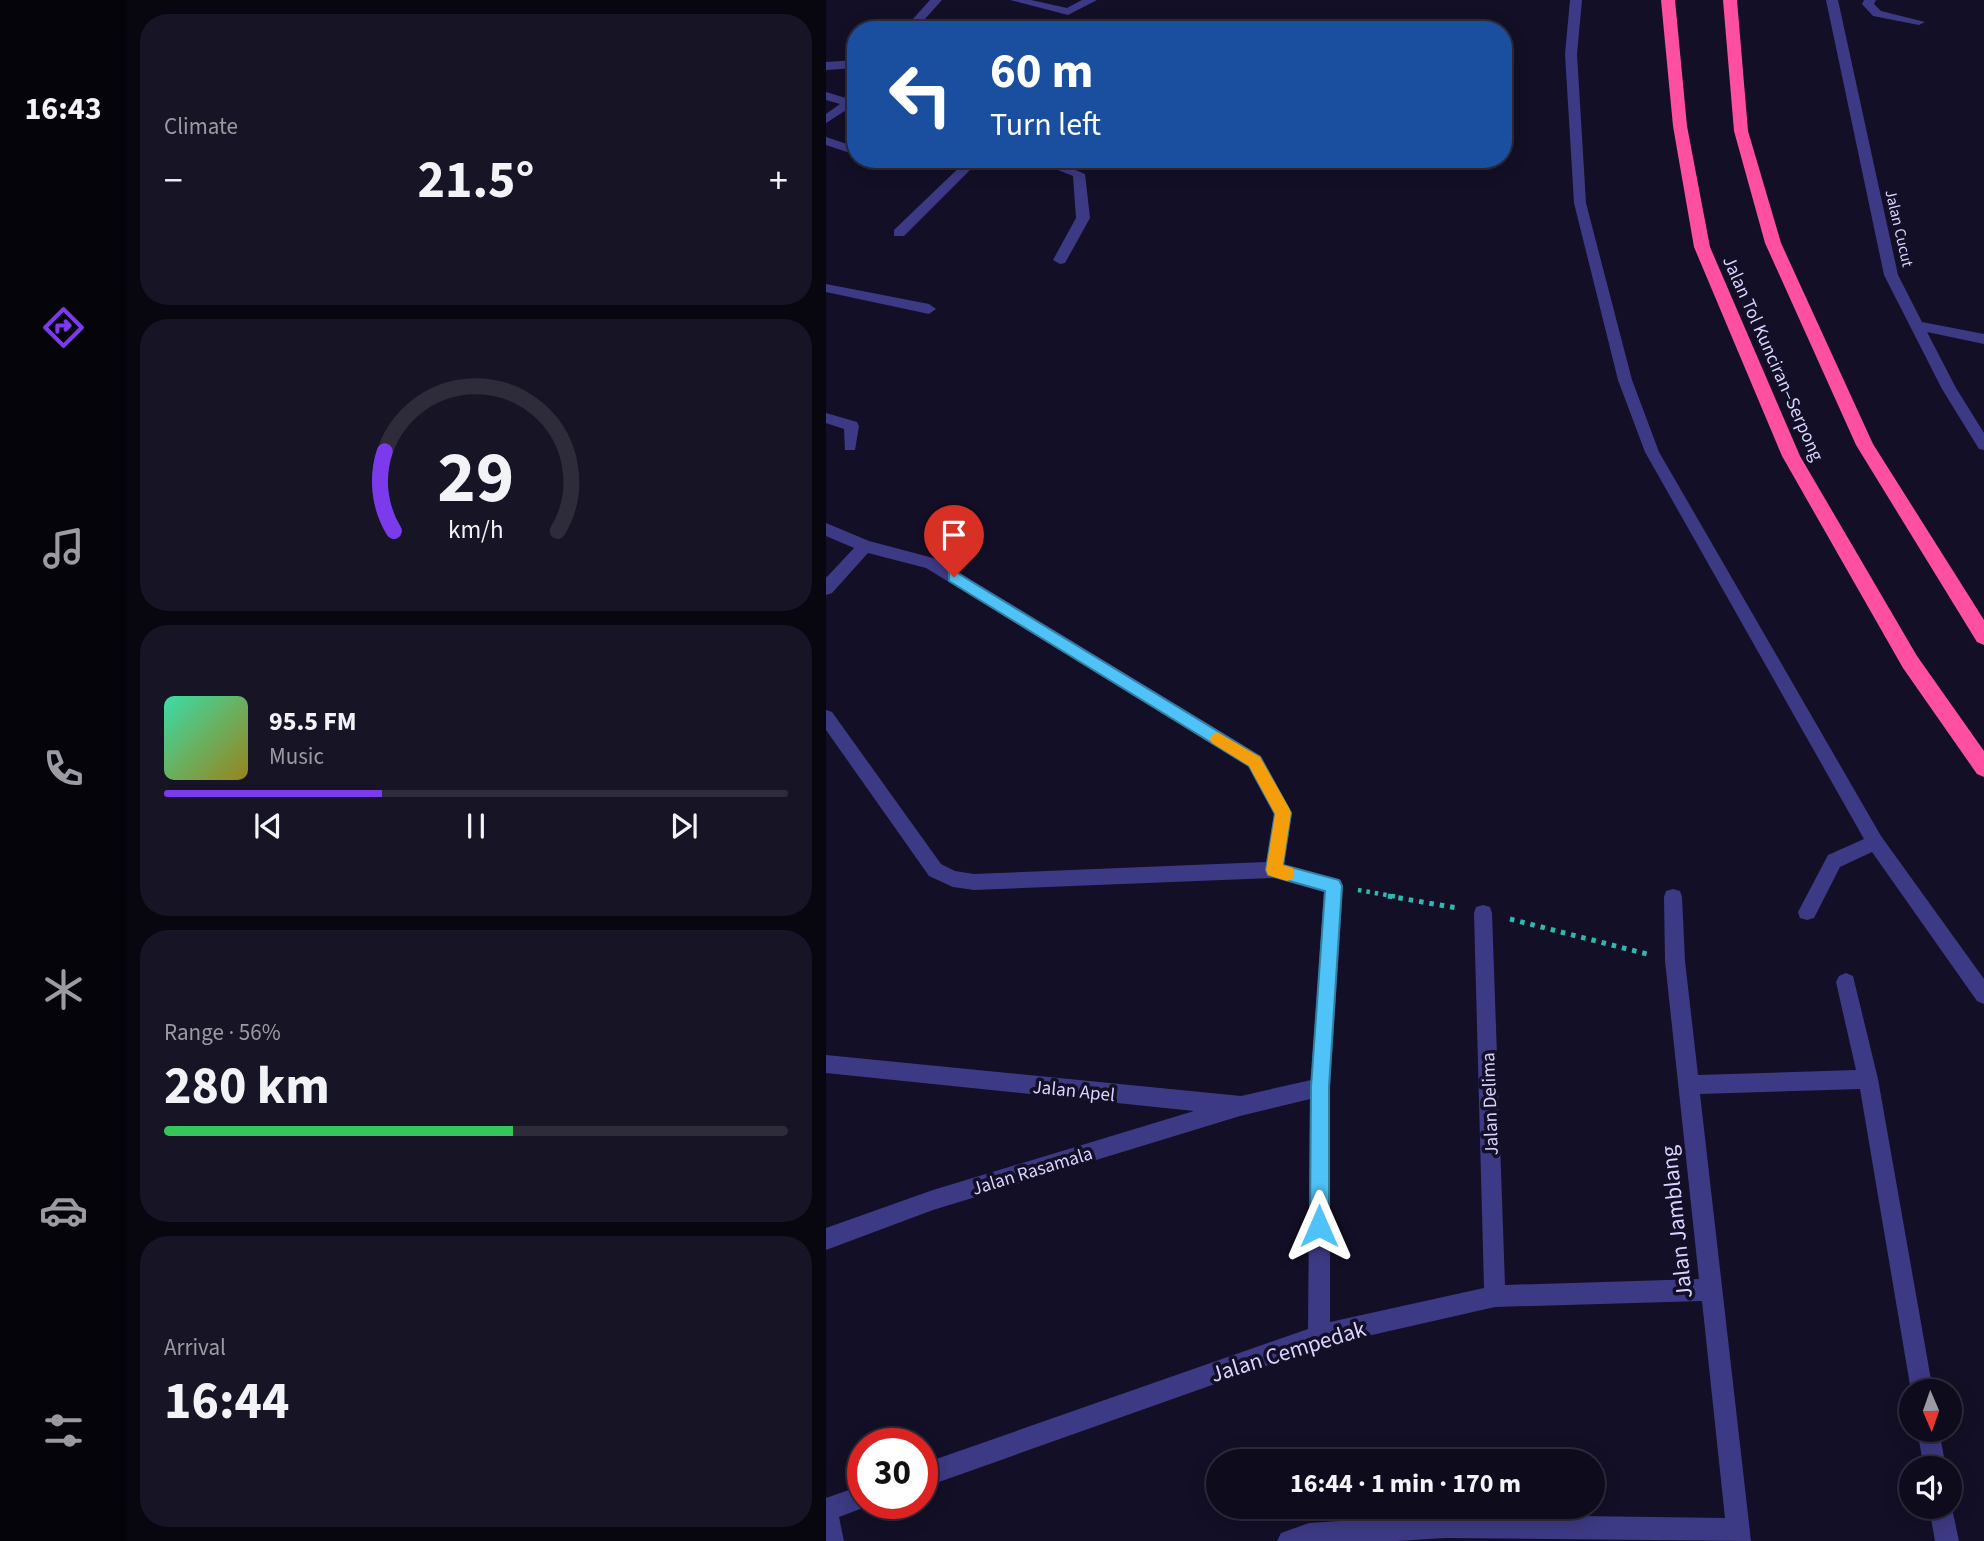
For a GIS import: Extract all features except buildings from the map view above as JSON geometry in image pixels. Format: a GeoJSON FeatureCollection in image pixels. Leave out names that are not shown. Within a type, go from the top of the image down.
{"type":"FeatureCollection","features":[{"type":"Feature","properties":{"kind":"highway","name":"Jalan Tol Kunciran–Serpong"},"geometry":{"type":"LineString","coordinates":[[1668,0],[1680,126],[1702,247],[1791,456],[1910,662],[1984,768]]}},
{"type":"Feature","properties":{"kind":"highway"},"geometry":{"type":"LineString","coordinates":[[1730,0],[1741,131],[1773,243],[1865,445],[1984,637]]}},
{"type":"Feature","properties":{"kind":"street"},"geometry":{"type":"LineString","coordinates":[[919,21],[936,0]]}},
{"type":"Feature","properties":{"kind":"street"},"geometry":{"type":"LineString","coordinates":[[1016,0],[1068,12],[1091,0]]}},
{"type":"Feature","properties":{"kind":"street"},"geometry":{"type":"LineString","coordinates":[[1576,0],[1571,54],[1580,203],[1625,380],[1652,452],[1875,842],[1984,995]]}},
{"type":"Feature","properties":{"kind":"street","name":"Jalan Cucut"},"geometry":{"type":"LineString","coordinates":[[1832,0],[1891,275],[1949,389],[1984,445]]}},
{"type":"Feature","properties":{"kind":"street"},"geometry":{"type":"LineString","coordinates":[[1870,0],[1868,4],[1877,14],[1919,22]]}},
{"type":"Feature","properties":{"kind":"street"},"geometry":{"type":"LineString","coordinates":[[826,66],[847,65]]}},
{"type":"Feature","properties":{"kind":"street"},"geometry":{"type":"LineString","coordinates":[[826,96],[847,102]]}},
{"type":"Feature","properties":{"kind":"street"},"geometry":{"type":"LineString","coordinates":[[826,119],[847,107]]}},
{"type":"Feature","properties":{"kind":"street"},"geometry":{"type":"LineString","coordinates":[[826,141],[847,148]]}},
{"type":"Feature","properties":{"kind":"street"},"geometry":{"type":"LineString","coordinates":[[839,146],[847,141]]}},
{"type":"Feature","properties":{"kind":"street"},"geometry":{"type":"LineString","coordinates":[[900,233],[966,168]]}},
{"type":"Feature","properties":{"kind":"street"},"geometry":{"type":"LineString","coordinates":[[1060,260],[1083,218],[1079,174],[1062,168]]}},
{"type":"Feature","properties":{"kind":"street"},"geometry":{"type":"LineString","coordinates":[[826,288],[929,309]]}},
{"type":"Feature","properties":{"kind":"street"},"geometry":{"type":"LineString","coordinates":[[1915,325],[1984,339]]}},
{"type":"Feature","properties":{"kind":"street"},"geometry":{"type":"LineString","coordinates":[[826,418],[852,426],[850,446]]}},
{"type":"Feature","properties":{"kind":"street"},"geometry":{"type":"LineString","coordinates":[[826,528],[865,546],[931,563],[1255,761],[1283,813],[1274,870]]}},
{"type":"Feature","properties":{"kind":"street"},"geometry":{"type":"LineString","coordinates":[[826,589],[865,546]]}},
{"type":"Feature","properties":{"kind":"street"},"geometry":{"type":"LineString","coordinates":[[826,716],[935,870],[953,880],[974,882],[1274,870],[1334,886],[1320,1087],[1319,1336]]}},
{"type":"Feature","properties":{"kind":"street"},"geometry":{"type":"LineString","coordinates":[[1807,912],[1834,861],[1875,842]]}},
{"type":"Feature","properties":{"kind":"street","name":"Jalan Jamblang"},"geometry":{"type":"LineString","coordinates":[[1673,897],[1675,961],[1738,1536]]}},
{"type":"Feature","properties":{"kind":"street","name":"Jalan Delima"},"geometry":{"type":"LineString","coordinates":[[1483,913],[1495,1296]]}},
{"type":"Feature","properties":{"kind":"street"},"geometry":{"type":"LineString","coordinates":[[1846,982],[1868,1079],[1920,1379]]}},
{"type":"Feature","properties":{"kind":"street","name":"Jalan Apel"},"geometry":{"type":"LineString","coordinates":[[826,1064],[1241,1107],[1320,1087]]}},
{"type":"Feature","properties":{"kind":"street"},"geometry":{"type":"LineString","coordinates":[[1689,1085],[1868,1079]]}},
{"type":"Feature","properties":{"kind":"street","name":"Jalan Rasamala"},"geometry":{"type":"LineString","coordinates":[[826,1239],[933,1200],[1241,1107]]}},
{"type":"Feature","properties":{"kind":"street","name":"Jalan Cempedak"},"geometry":{"type":"LineString","coordinates":[[938,1470],[1319,1336],[1495,1296],[1709,1290]]}},
{"type":"Feature","properties":{"kind":"street"},"geometry":{"type":"LineString","coordinates":[[832,1541],[826,1511],[847,1503]]}},
{"type":"Feature","properties":{"kind":"street"},"geometry":{"type":"LineString","coordinates":[[1943,1519],[1947,1541]]}},
{"type":"Feature","properties":{"kind":"street"},"geometry":{"type":"LineString","coordinates":[[1289,1541],[1309,1535],[1445,1526],[1738,1536]]}},
{"type":"Feature","properties":{"kind":"slow traffic"},"geometry":{"type":"LineString","coordinates":[[1217,738],[1255,761],[1283,813],[1274,870],[1287,874]]}},
{"type":"Feature","properties":{"kind":"route"},"geometry":{"type":"LineString","coordinates":[[954,577],[1255,761],[1283,813],[1274,870],[1334,886],[1320,1087],[1319,1226]]}}]}
